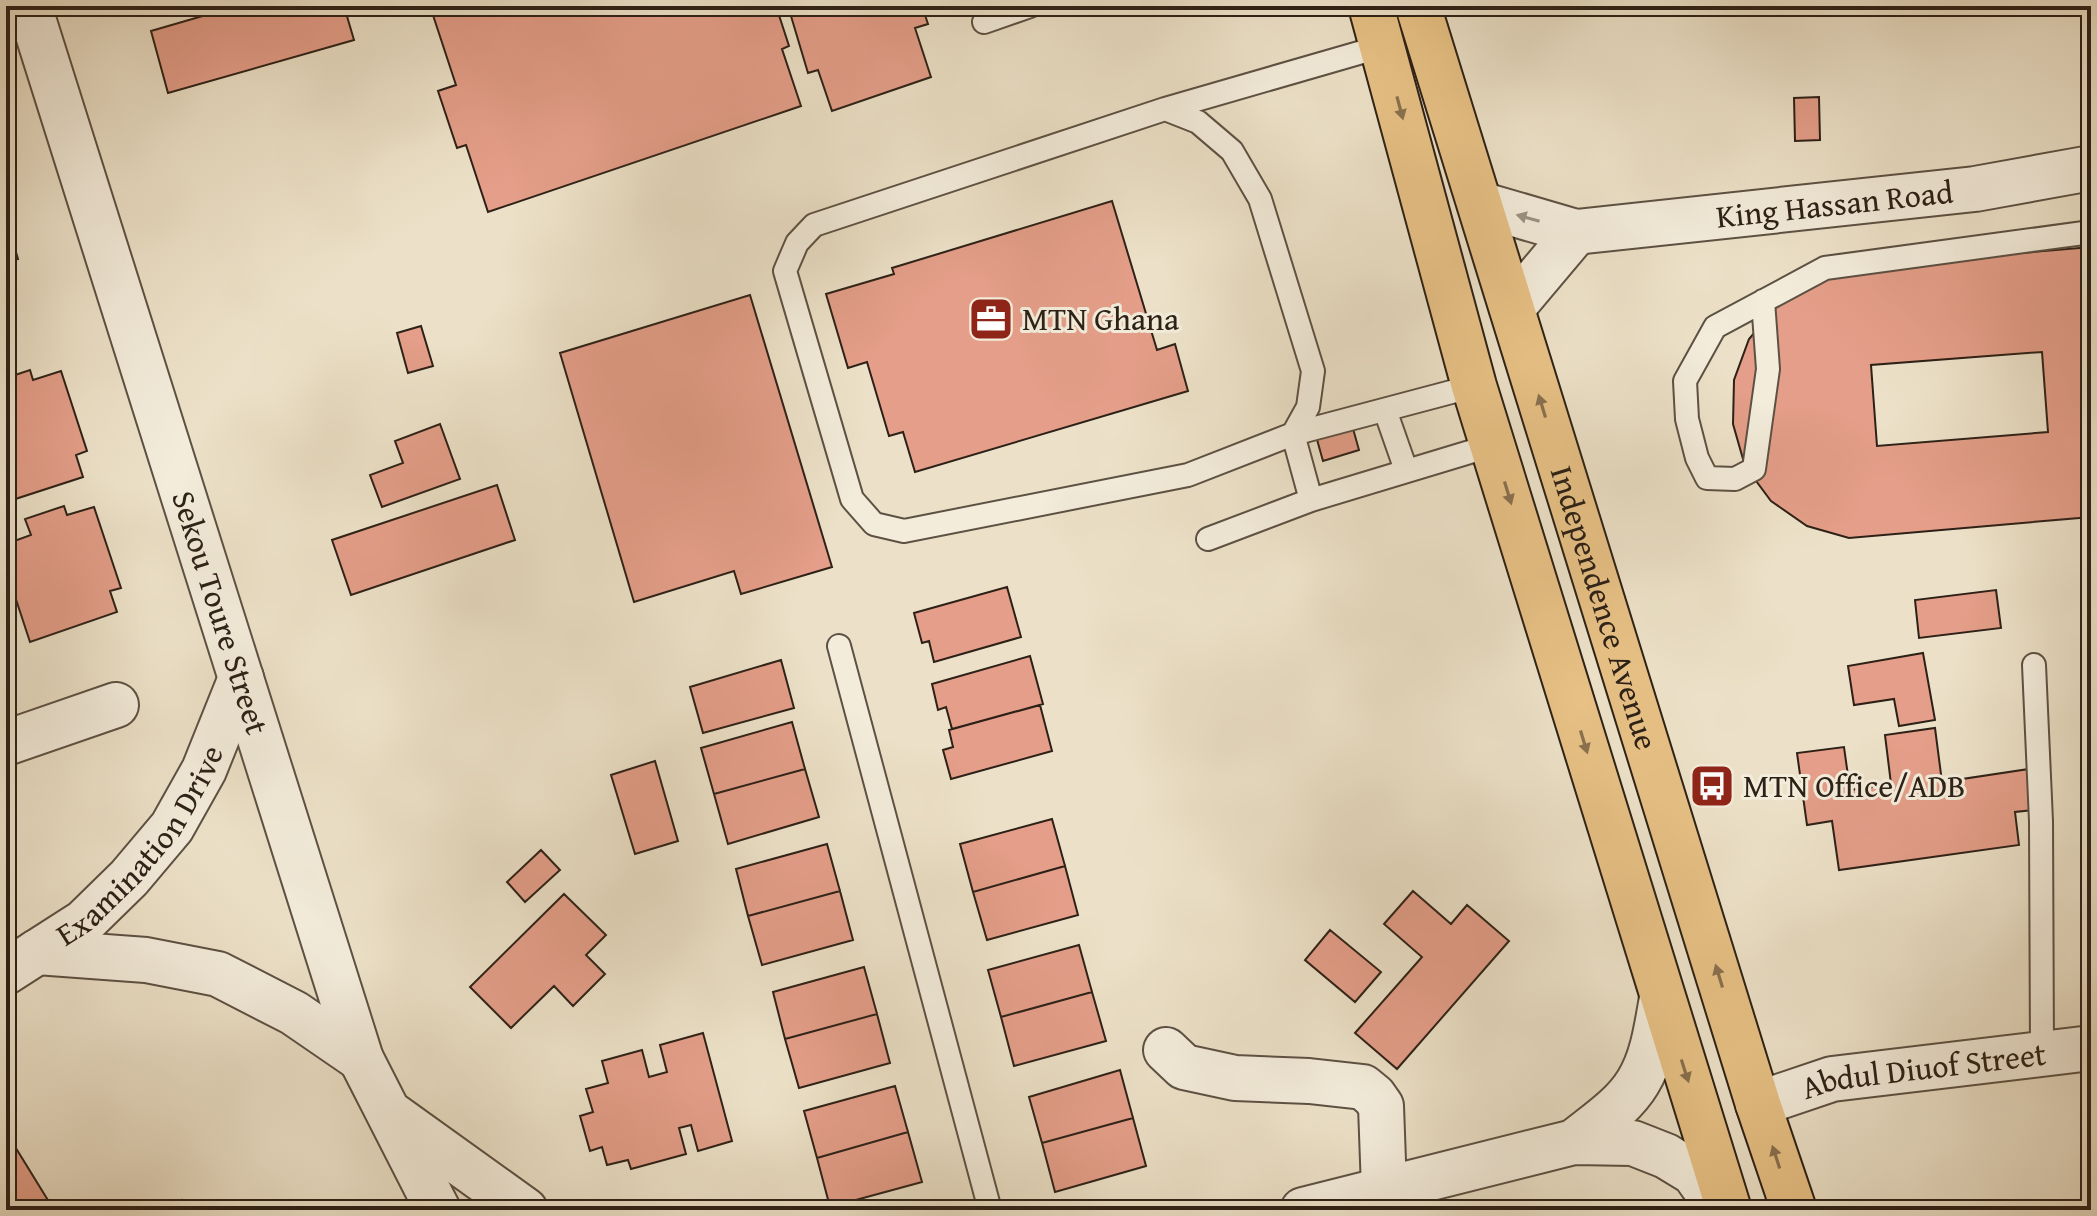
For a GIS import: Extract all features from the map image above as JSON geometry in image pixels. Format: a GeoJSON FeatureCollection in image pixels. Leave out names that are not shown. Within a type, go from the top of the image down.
{"type":"FeatureCollection","features":[{"type":"Feature","properties":{"kind":"main road","name":"Independence Avenue"},"geometry":{"type":"LineString","coordinates":[[1418,6],[1758,1104],[1794,1210]]}},
{"type":"Feature","properties":{"kind":"main road","name":"Independence Avenue"},"geometry":{"type":"LineString","coordinates":[[1377,26],[1474,386],[1729,1210]]}},
{"type":"Feature","properties":{"kind":"street","name":"Sekou Toure Street"},"geometry":{"type":"LineString","coordinates":[[29,6],[361,1059],[438,1210]]}},
{"type":"Feature","properties":{"kind":"street","name":"King Hassan Road"},"geometry":{"type":"LineString","coordinates":[[1480,204],[1576,232],[1975,189],[2091,168]]}},
{"type":"Feature","properties":{"kind":"street"},"geometry":{"type":"LineString","coordinates":[[1512,308],[1576,232]]}},
{"type":"Feature","properties":{"kind":"street","name":"Examination Drive"},"geometry":{"type":"LineString","coordinates":[[21,962],[84,922],[129,878],[172,827],[204,770],[241,678]]}},
{"type":"Feature","properties":{"kind":"street"},"geometry":{"type":"LineString","coordinates":[[6,743],[116,705]]}},
{"type":"Feature","properties":{"kind":"street","name":"Examination Drive"},"geometry":{"type":"LineString","coordinates":[[21,962],[146,960],[218,974],[294,1013],[361,1059]]}},
{"type":"Feature","properties":{"kind":"street"},"geometry":{"type":"LineString","coordinates":[[1574,1142],[1615,1109],[1638,1082],[1653,1046],[1662,998]]}},
{"type":"Feature","properties":{"kind":"street","name":"Abdul Diuof Street"},"geometry":{"type":"LineString","coordinates":[[1758,1104],[1832,1079],[2091,1048]]}},
{"type":"Feature","properties":{"kind":"street"},"geometry":{"type":"LineString","coordinates":[[1166,1050],[1184,1067],[1235,1078],[1363,1087],[1381,1106],[1386,1199]]}},
{"type":"Feature","properties":{"kind":"street"},"geometry":{"type":"LineString","coordinates":[[386,1110],[525,1210]]}},
{"type":"Feature","properties":{"kind":"street"},"geometry":{"type":"LineString","coordinates":[[1303,1210],[1386,1199],[1574,1142],[1633,1143],[1666,1156],[1694,1173],[1720,1210]]}},
{"type":"Feature","properties":{"kind":"lane"},"geometry":{"type":"LineString","coordinates":[[984,22],[1030,6]]}},
{"type":"Feature","properties":{"kind":"lane"},"geometry":{"type":"LineString","coordinates":[[1377,26],[1165,109],[814,225],[797,243],[785,271],[852,499],[874,524],[904,531],[1188,475],[1293,434],[1474,386]]}},
{"type":"Feature","properties":{"kind":"lane"},"geometry":{"type":"LineString","coordinates":[[1165,109],[1198,122],[1232,151],[1260,199],[1313,371],[1308,407],[1293,434],[1311,500]]}},
{"type":"Feature","properties":{"kind":"lane"},"geometry":{"type":"LineString","coordinates":[[1763,301],[1768,369],[1754,469],[1735,479],[1707,478],[1697,458],[1687,419],[1685,381],[1715,327],[1763,301],[1825,268],[2091,232]]}},
{"type":"Feature","properties":{"kind":"lane"},"geometry":{"type":"LineString","coordinates":[[1385,410],[1406,470]]}},
{"type":"Feature","properties":{"kind":"lane"},"geometry":{"type":"LineString","coordinates":[[1208,539],[1311,500],[1493,445]]}},
{"type":"Feature","properties":{"kind":"lane"},"geometry":{"type":"LineString","coordinates":[[839,646],[990,1210]]}},
{"type":"Feature","properties":{"kind":"lane"},"geometry":{"type":"LineString","coordinates":[[2034,665],[2041,821],[2042,1052]]}},
{"type":"Feature","properties":{"kind":"building"},"geometry":{"type":"Polygon","coordinates":[[[237,6],[344,6],[354,40],[168,93],[151,31],[237,6]]]}},
{"type":"Feature","properties":{"kind":"building"},"geometry":{"type":"Polygon","coordinates":[[[430,6],[776,6],[789,46],[782,49],[801,106],[488,212],[466,145],[457,148],[438,91],[456,85],[430,6]]]}},
{"type":"Feature","properties":{"kind":"building"},"geometry":{"type":"Polygon","coordinates":[[[788,6],[922,6],[928,24],[915,28],[931,77],[832,111],[818,70],[808,73],[788,6]]]}},
{"type":"Feature","properties":{"kind":"building"},"geometry":{"type":"Polygon","coordinates":[[[1819,97],[1820,140],[1795,141],[1794,98],[1819,97]]]}},
{"type":"Feature","properties":{"kind":"building","name":"MTN Ghana"},"geometry":{"type":"Polygon","coordinates":[[[1112,201],[1157,350],[1175,344],[1188,391],[915,472],[903,432],[889,436],[867,362],[848,368],[826,294],[894,274],[892,268],[1112,201]]]}},
{"type":"Feature","properties":{"kind":"building"},"geometry":{"type":"Polygon","coordinates":[[[6,219],[18,259],[6,262],[6,219]]]}},
{"type":"Feature","properties":{"kind":"building"},"geometry":{"type":"Polygon","coordinates":[[[2091,247],[2091,517],[1849,538],[1807,526],[1771,501],[1745,466],[1733,424],[1734,380],[1749,339],[1778,305],[1815,282],[1857,267],[2091,247]],[[2042,352],[1871,365],[1877,446],[2048,432],[2042,352]]]}},
{"type":"Feature","properties":{"kind":"building"},"geometry":{"type":"Polygon","coordinates":[[[750,295],[832,567],[741,594],[734,571],[634,602],[560,353],[750,295]]]}},
{"type":"Feature","properties":{"kind":"building"},"geometry":{"type":"Polygon","coordinates":[[[421,326],[433,366],[408,373],[397,333],[421,326]]]}},
{"type":"Feature","properties":{"kind":"building"},"geometry":{"type":"Polygon","coordinates":[[[30,370],[33,380],[61,371],[87,451],[76,455],[83,477],[6,502],[6,378],[30,370]]]}},
{"type":"Feature","properties":{"kind":"building"},"geometry":{"type":"Polygon","coordinates":[[[440,424],[460,479],[382,507],[370,475],[403,463],[395,441],[440,424]]]}},
{"type":"Feature","properties":{"kind":"building"},"geometry":{"type":"Polygon","coordinates":[[[1352,425],[1359,450],[1323,461],[1316,436],[1352,425]]]}},
{"type":"Feature","properties":{"kind":"building"},"geometry":{"type":"Polygon","coordinates":[[[497,485],[515,540],[351,595],[332,540],[497,485]]]}},
{"type":"Feature","properties":{"kind":"building"},"geometry":{"type":"Polygon","coordinates":[[[64,506],[67,515],[94,507],[121,588],[110,591],[117,612],[30,642],[6,569],[6,544],[31,535],[25,519],[64,506]]]}},
{"type":"Feature","properties":{"kind":"building"},"geometry":{"type":"Polygon","coordinates":[[[1007,587],[1021,637],[934,662],[929,641],[922,643],[914,613],[1007,587]]]}},
{"type":"Feature","properties":{"kind":"building"},"geometry":{"type":"Polygon","coordinates":[[[1996,590],[2001,628],[1919,638],[1915,600],[1996,590]]]}},
{"type":"Feature","properties":{"kind":"building"},"geometry":{"type":"Polygon","coordinates":[[[1923,653],[1935,720],[1899,726],[1894,699],[1854,705],[1848,666],[1923,653]]]}},
{"type":"Feature","properties":{"kind":"building"},"geometry":{"type":"Polygon","coordinates":[[[1030,656],[1043,704],[952,729],[946,707],[938,710],[932,684],[1030,656]]]}},
{"type":"Feature","properties":{"kind":"building"},"geometry":{"type":"Polygon","coordinates":[[[781,660],[794,708],[703,733],[690,687],[781,660]]]}},
{"type":"Feature","properties":{"kind":"building"},"geometry":{"type":"Polygon","coordinates":[[[1040,705],[1052,751],[951,779],[943,750],[953,747],[949,730],[1040,705]]]}},
{"type":"Feature","properties":{"kind":"building"},"geometry":{"type":"Polygon","coordinates":[[[792,722],[805,769],[714,794],[701,748],[792,722]]]}},
{"type":"Feature","properties":{"kind":"building"},"geometry":{"type":"Polygon","coordinates":[[[1935,728],[1942,782],[2029,769],[2034,810],[2015,812],[2019,845],[1839,870],[1832,821],[1807,825],[1797,753],[1844,747],[1850,790],[1891,784],[1885,735],[1935,728]]]}},
{"type":"Feature","properties":{"kind":"building"},"geometry":{"type":"Polygon","coordinates":[[[655,761],[678,841],[635,854],[611,775],[655,761]]]}},
{"type":"Feature","properties":{"kind":"building"},"geometry":{"type":"Polygon","coordinates":[[[805,769],[819,817],[728,844],[714,794],[805,769]]]}},
{"type":"Feature","properties":{"kind":"building"},"geometry":{"type":"Polygon","coordinates":[[[1052,819],[1065,866],[973,892],[960,844],[1052,819]]]}},
{"type":"Feature","properties":{"kind":"building"},"geometry":{"type":"Polygon","coordinates":[[[827,844],[840,891],[748,916],[736,869],[827,844]]]}},
{"type":"Feature","properties":{"kind":"building"},"geometry":{"type":"Polygon","coordinates":[[[541,850],[560,870],[525,902],[507,882],[541,850]]]}},
{"type":"Feature","properties":{"kind":"building"},"geometry":{"type":"Polygon","coordinates":[[[1065,866],[1078,915],[987,940],[973,892],[1065,866]]]}},
{"type":"Feature","properties":{"kind":"building"},"geometry":{"type":"Polygon","coordinates":[[[840,891],[853,940],[762,965],[748,916],[840,891]]]}},
{"type":"Feature","properties":{"kind":"building"},"geometry":{"type":"Polygon","coordinates":[[[1413,891],[1451,924],[1467,905],[1509,941],[1397,1069],[1355,1033],[1422,957],[1384,924],[1413,891]]]}},
{"type":"Feature","properties":{"kind":"building"},"geometry":{"type":"Polygon","coordinates":[[[564,894],[606,935],[586,955],[605,974],[573,1006],[554,986],[511,1028],[470,987],[564,894]]]}},
{"type":"Feature","properties":{"kind":"building"},"geometry":{"type":"Polygon","coordinates":[[[1330,930],[1381,972],[1355,1002],[1305,960],[1330,930]]]}},
{"type":"Feature","properties":{"kind":"building"},"geometry":{"type":"Polygon","coordinates":[[[1079,945],[1092,992],[1001,1017],[988,970],[1079,945]]]}},
{"type":"Feature","properties":{"kind":"building"},"geometry":{"type":"Polygon","coordinates":[[[864,967],[877,1014],[785,1039],[773,992],[864,967]]]}},
{"type":"Feature","properties":{"kind":"building"},"geometry":{"type":"Polygon","coordinates":[[[1092,992],[1106,1041],[1014,1066],[1001,1017],[1092,992]]]}},
{"type":"Feature","properties":{"kind":"building"},"geometry":{"type":"Polygon","coordinates":[[[877,1014],[890,1063],[799,1088],[785,1039],[877,1014]]]}},
{"type":"Feature","properties":{"kind":"building"},"geometry":{"type":"Polygon","coordinates":[[[703,1033],[732,1141],[698,1151],[691,1125],[679,1128],[686,1154],[631,1169],[628,1160],[607,1165],[602,1147],[590,1151],[580,1116],[593,1112],[586,1089],[608,1083],[602,1061],[642,1050],[649,1077],[667,1072],[660,1045],[703,1033]]]}},
{"type":"Feature","properties":{"kind":"building"},"geometry":{"type":"Polygon","coordinates":[[[1120,1070],[1133,1118],[1042,1143],[1029,1097],[1120,1070]]]}},
{"type":"Feature","properties":{"kind":"building"},"geometry":{"type":"Polygon","coordinates":[[[895,1086],[908,1132],[817,1158],[804,1111],[895,1086]]]}},
{"type":"Feature","properties":{"kind":"building"},"geometry":{"type":"Polygon","coordinates":[[[1133,1118],[1146,1166],[1055,1192],[1042,1143],[1133,1118]]]}},
{"type":"Feature","properties":{"kind":"building"},"geometry":{"type":"Polygon","coordinates":[[[908,1132],[922,1182],[830,1207],[817,1158],[908,1132]]]}},
{"type":"Feature","properties":{"kind":"building"},"geometry":{"type":"Polygon","coordinates":[[[14,1145],[54,1210],[6,1210],[6,1150],[14,1145]]]}},
{"type":"Feature","properties":{"kind":"building"},"geometry":{"type":"Polygon","coordinates":[[[182,1200],[188,1210],[166,1210],[182,1200]]]}},
{"type":"Feature","properties":{"kind":"place","name":"MTN Ghana"},"geometry":{"type":"Point","coordinates":[991,319]}},
{"type":"Feature","properties":{"kind":"place","name":"MTN Office/ADB"},"geometry":{"type":"Point","coordinates":[1712,786]}}]}
